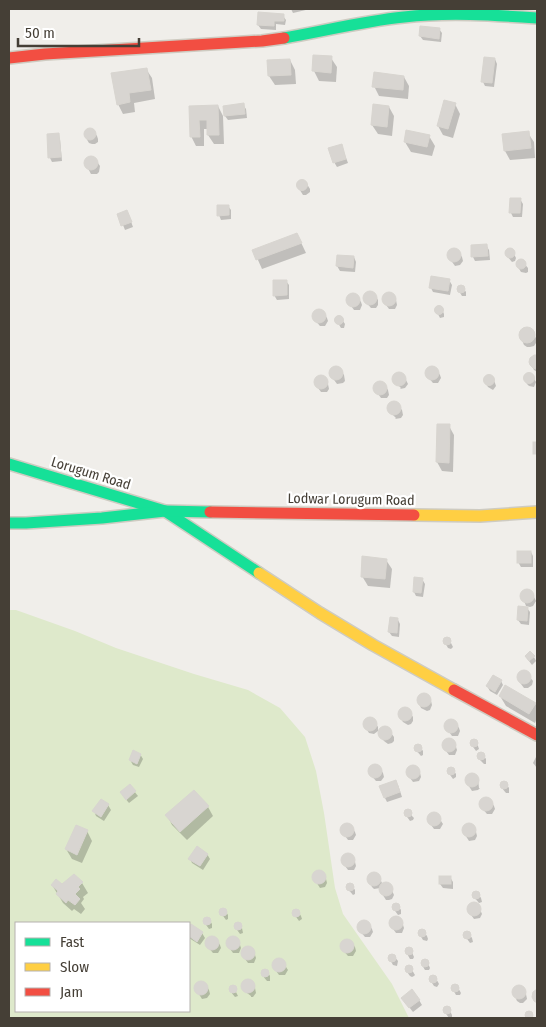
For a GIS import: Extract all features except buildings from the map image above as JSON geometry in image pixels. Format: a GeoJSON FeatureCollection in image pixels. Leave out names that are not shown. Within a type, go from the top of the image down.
{"type":"FeatureCollection","features":[{"type":"Feature","properties":{"kind":"street"},"geometry":{"type":"LineString","coordinates":[[9,58],[54,53],[262,41],[290,38],[386,19],[440,14],[537,18]]}},
{"type":"Feature","properties":{"kind":"street","name":"Lorugum Road"},"geometry":{"type":"LineString","coordinates":[[9,464],[165,511]]}},
{"type":"Feature","properties":{"kind":"street"},"geometry":{"type":"LineString","coordinates":[[9,523],[102,518],[165,511],[320,613],[373,645],[537,735]]}},
{"type":"Feature","properties":{"kind":"street","name":"Lodwar Lorugum Road"},"geometry":{"type":"LineString","coordinates":[[165,511],[480,516],[537,512]]}},
{"type":"Feature","properties":{"kind":"green space"},"geometry":{"type":"Polygon","coordinates":[[[9,610],[16,610],[116,648],[248,690],[280,708],[305,737],[316,771],[335,888],[343,914],[392,984],[409,1018],[9,1018],[9,610]]]}},
{"type":"Feature","properties":{"kind":"traffic: fast"},"geometry":{"type":"LineString","coordinates":[[284,38],[374,21],[421,15],[537,18]]}},
{"type":"Feature","properties":{"kind":"traffic: fast"},"geometry":{"type":"LineString","coordinates":[[9,464],[165,511],[259,573]]}},
{"type":"Feature","properties":{"kind":"traffic: fast"},"geometry":{"type":"LineString","coordinates":[[9,523],[102,518],[165,511],[210,512]]}},
{"type":"Feature","properties":{"kind":"traffic: slow"},"geometry":{"type":"LineString","coordinates":[[414,515],[480,516],[537,512]]}},
{"type":"Feature","properties":{"kind":"traffic: slow"},"geometry":{"type":"LineString","coordinates":[[259,573],[373,645],[454,690]]}},
{"type":"Feature","properties":{"kind":"traffic: jam"},"geometry":{"type":"LineString","coordinates":[[9,58],[284,38]]}},
{"type":"Feature","properties":{"kind":"traffic: jam"},"geometry":{"type":"LineString","coordinates":[[210,512],[414,515]]}},
{"type":"Feature","properties":{"kind":"traffic: jam"},"geometry":{"type":"LineString","coordinates":[[454,690],[537,735]]}}]}
